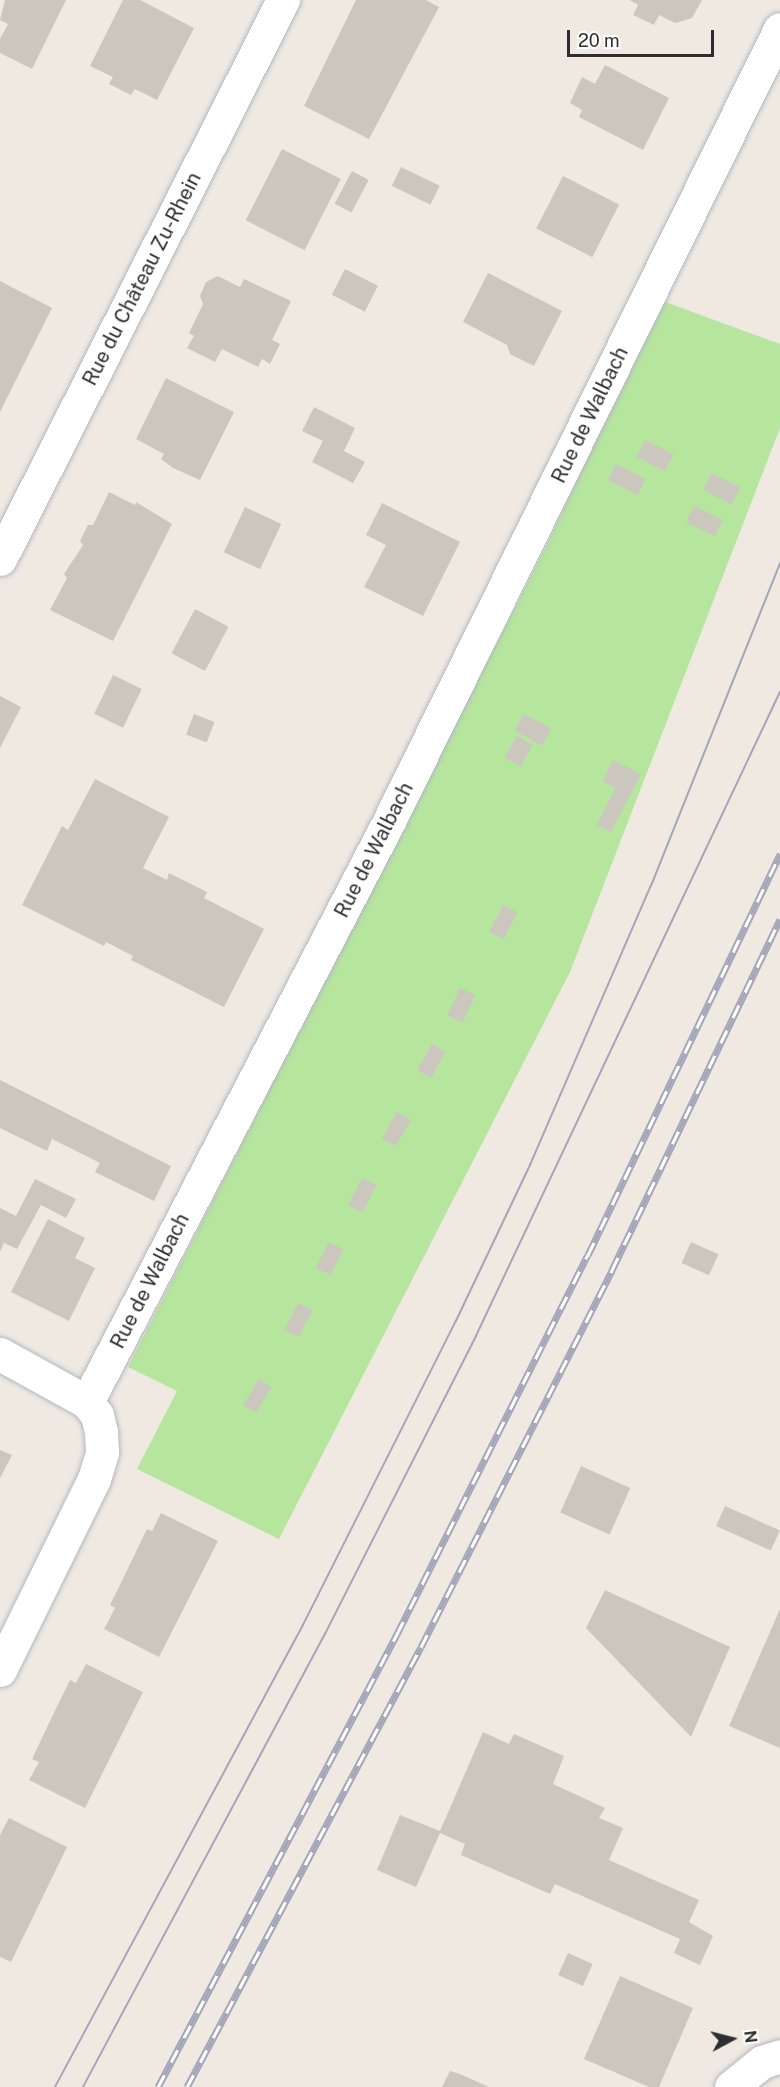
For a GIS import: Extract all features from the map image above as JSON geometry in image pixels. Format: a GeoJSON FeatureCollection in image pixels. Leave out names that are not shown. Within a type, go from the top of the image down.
{"type":"FeatureCollection","features":[{"type":"Feature","properties":{"kind":"street","name":"Rue du Château Zu-Rhein"},"geometry":{"type":"LineString","coordinates":[[0,559],[283,0]]}},
{"type":"Feature","properties":{"kind":"street","name":"Rue de Walbach"},"geometry":{"type":"LineString","coordinates":[[87,1402],[389,821],[780,29]]}},
{"type":"Feature","properties":{"kind":"street"},"geometry":{"type":"LineString","coordinates":[[0,1354],[69,1388],[87,1402],[97,1415],[102,1452],[94,1479],[0,1670]]}},
{"type":"Feature","properties":{"kind":"street"},"geometry":{"type":"LineString","coordinates":[[731,2087],[762,2062],[780,2056]]}},
{"type":"Feature","properties":{"kind":"green space"},"geometry":{"type":"Polygon","coordinates":[[[660,300],[780,344],[780,428],[570,972],[279,1539],[137,1469],[177,1391],[128,1367],[547,545],[660,300]]]}},
{"type":"Feature","properties":{"kind":"building"},"geometry":{"type":"Polygon","coordinates":[[[5,0],[66,0],[32,69],[0,53],[0,39],[8,24],[0,20],[5,0]]]}},
{"type":"Feature","properties":{"kind":"building"},"geometry":{"type":"Polygon","coordinates":[[[123,0],[140,0],[194,28],[157,100],[135,89],[131,95],[109,84],[113,77],[90,66],[123,0]]]}},
{"type":"Feature","properties":{"kind":"building"},"geometry":{"type":"Polygon","coordinates":[[[356,0],[426,0],[439,7],[369,139],[304,106],[356,0]]]}},
{"type":"Feature","properties":{"kind":"building"},"geometry":{"type":"Polygon","coordinates":[[[630,0],[702,0],[692,18],[675,23],[659,15],[654,25],[633,15],[638,5],[630,0]]]}},
{"type":"Feature","properties":{"kind":"building"},"geometry":{"type":"Polygon","coordinates":[[[605,65],[669,98],[643,150],[579,117],[582,110],[570,103],[582,77],[595,84],[605,65]]]}},
{"type":"Feature","properties":{"kind":"building"},"geometry":{"type":"Polygon","coordinates":[[[282,149],[341,179],[304,250],[246,220],[282,149]]]}},
{"type":"Feature","properties":{"kind":"building"},"geometry":{"type":"Polygon","coordinates":[[[401,167],[440,186],[430,205],[392,186],[401,167]]]}},
{"type":"Feature","properties":{"kind":"building"},"geometry":{"type":"Polygon","coordinates":[[[352,171],[369,180],[351,213],[335,204],[352,171]]]}},
{"type":"Feature","properties":{"kind":"building"},"geometry":{"type":"Polygon","coordinates":[[[563,176],[619,205],[592,257],[536,229],[563,176]]]}},
{"type":"Feature","properties":{"kind":"building"},"geometry":{"type":"Polygon","coordinates":[[[345,269],[378,286],[365,312],[332,295],[345,269]]]}},
{"type":"Feature","properties":{"kind":"building"},"geometry":{"type":"Polygon","coordinates":[[[488,273],[562,311],[534,366],[510,354],[507,345],[463,322],[488,273]]]}},
{"type":"Feature","properties":{"kind":"building"},"geometry":{"type":"Polygon","coordinates":[[[218,276],[240,287],[244,279],[291,301],[272,340],[280,344],[270,364],[262,359],[258,367],[222,349],[215,362],[187,348],[194,336],[189,333],[203,304],[200,296],[206,282],[218,276]]]}},
{"type":"Feature","properties":{"kind":"building"},"geometry":{"type":"Polygon","coordinates":[[[0,281],[52,308],[0,412],[0,281]]]}},
{"type":"Feature","properties":{"kind":"building"},"geometry":{"type":"Polygon","coordinates":[[[166,378],[234,412],[200,480],[173,468],[161,459],[164,454],[136,439],[166,378]]]}},
{"type":"Feature","properties":{"kind":"building"},"geometry":{"type":"Polygon","coordinates":[[[314,407],[355,428],[344,451],[365,462],[353,483],[312,462],[323,441],[302,431],[314,407]]]}},
{"type":"Feature","properties":{"kind":"building"},"geometry":{"type":"Polygon","coordinates":[[[645,440],[674,454],[665,471],[637,457],[645,440]]]}},
{"type":"Feature","properties":{"kind":"building"},"geometry":{"type":"Polygon","coordinates":[[[616,464],[645,479],[637,495],[608,480],[616,464]]]}},
{"type":"Feature","properties":{"kind":"building"},"geometry":{"type":"Polygon","coordinates":[[[712,473],[740,488],[731,505],[703,490],[712,473]]]}},
{"type":"Feature","properties":{"kind":"building"},"geometry":{"type":"Polygon","coordinates":[[[109,492],[135,505],[136,502],[172,524],[113,641],[50,610],[67,578],[64,574],[83,545],[80,541],[88,525],[93,525],[109,492]]]}},
{"type":"Feature","properties":{"kind":"building"},"geometry":{"type":"Polygon","coordinates":[[[382,503],[460,542],[423,616],[364,587],[386,545],[366,535],[382,503]]]}},
{"type":"Feature","properties":{"kind":"building"},"geometry":{"type":"Polygon","coordinates":[[[694,506],[723,520],[715,536],[686,522],[694,506]]]}},
{"type":"Feature","properties":{"kind":"building"},"geometry":{"type":"Polygon","coordinates":[[[245,507],[281,524],[260,569],[224,552],[245,507]]]}},
{"type":"Feature","properties":{"kind":"building"},"geometry":{"type":"Polygon","coordinates":[[[195,609],[229,627],[205,671],[172,653],[195,609]]]}},
{"type":"Feature","properties":{"kind":"building"},"geometry":{"type":"Polygon","coordinates":[[[113,675],[142,689],[123,728],[94,714],[113,675]]]}},
{"type":"Feature","properties":{"kind":"building"},"geometry":{"type":"Polygon","coordinates":[[[0,696],[21,707],[0,748],[0,696]]]}},
{"type":"Feature","properties":{"kind":"building"},"geometry":{"type":"Polygon","coordinates":[[[194,714],[215,722],[207,742],[186,735],[194,714]]]}},
{"type":"Feature","properties":{"kind":"building"},"geometry":{"type":"Polygon","coordinates":[[[524,714],[551,729],[542,746],[515,731],[524,714]]]}},
{"type":"Feature","properties":{"kind":"building"},"geometry":{"type":"Polygon","coordinates":[[[517,736],[533,745],[521,767],[505,758],[517,736]]]}},
{"type":"Feature","properties":{"kind":"building"},"geometry":{"type":"Polygon","coordinates":[[[613,760],[641,774],[611,832],[597,825],[615,788],[603,781],[613,760]]]}},
{"type":"Feature","properties":{"kind":"building"},"geometry":{"type":"Polygon","coordinates":[[[95,779],[169,817],[143,868],[167,880],[169,873],[207,892],[204,898],[264,929],[224,1007],[131,960],[133,956],[106,942],[104,946],[22,905],[62,826],[68,830],[95,779]]]}},
{"type":"Feature","properties":{"kind":"building"},"geometry":{"type":"Polygon","coordinates":[[[503,905],[517,912],[504,939],[489,932],[503,905]]]}},
{"type":"Feature","properties":{"kind":"building"},"geometry":{"type":"Polygon","coordinates":[[[460,988],[475,995],[463,1022],[447,1015],[460,988]]]}},
{"type":"Feature","properties":{"kind":"building"},"geometry":{"type":"Polygon","coordinates":[[[432,1044],[446,1052],[431,1078],[417,1070],[432,1044]]]}},
{"type":"Feature","properties":{"kind":"building"},"geometry":{"type":"Polygon","coordinates":[[[0,1080],[171,1166],[154,1201],[95,1172],[100,1163],[52,1139],[47,1151],[0,1128],[0,1080]]]}},
{"type":"Feature","properties":{"kind":"building"},"geometry":{"type":"Polygon","coordinates":[[[397,1112],[411,1120],[396,1146],[382,1138],[397,1112]]]}},
{"type":"Feature","properties":{"kind":"building"},"geometry":{"type":"Polygon","coordinates":[[[362,1178],[376,1185],[363,1212],[348,1205],[362,1178]]]}},
{"type":"Feature","properties":{"kind":"building"},"geometry":{"type":"Polygon","coordinates":[[[35,1179],[76,1199],[66,1218],[41,1205],[17,1249],[4,1243],[0,1252],[0,1208],[16,1216],[35,1179]]]}},
{"type":"Feature","properties":{"kind":"building"},"geometry":{"type":"Polygon","coordinates":[[[48,1219],[85,1238],[75,1258],[95,1268],[69,1321],[11,1292],[48,1219]]]}},
{"type":"Feature","properties":{"kind":"building"},"geometry":{"type":"Polygon","coordinates":[[[329,1242],[343,1249],[330,1275],[316,1268],[329,1242]]]}},
{"type":"Feature","properties":{"kind":"building"},"geometry":{"type":"Polygon","coordinates":[[[691,1242],[718,1254],[709,1275],[682,1263],[691,1242]]]}},
{"type":"Feature","properties":{"kind":"building"},"geometry":{"type":"Polygon","coordinates":[[[298,1303],[312,1310],[299,1337],[284,1330],[298,1303]]]}},
{"type":"Feature","properties":{"kind":"building"},"geometry":{"type":"Polygon","coordinates":[[[259,1379],[272,1387],[256,1412],[243,1404],[259,1379]]]}},
{"type":"Feature","properties":{"kind":"building"},"geometry":{"type":"Polygon","coordinates":[[[0,1450],[12,1455],[0,1478],[0,1450]]]}},
{"type":"Feature","properties":{"kind":"building"},"geometry":{"type":"Polygon","coordinates":[[[581,1466],[630,1488],[610,1535],[560,1513],[581,1466]]]}},
{"type":"Feature","properties":{"kind":"building"},"geometry":{"type":"Polygon","coordinates":[[[725,1506],[780,1530],[771,1551],[716,1526],[725,1506]]]}},
{"type":"Feature","properties":{"kind":"building"},"geometry":{"type":"Polygon","coordinates":[[[161,1513],[218,1541],[159,1657],[104,1629],[115,1608],[110,1605],[147,1529],[152,1531],[161,1513]]]}},
{"type":"Feature","properties":{"kind":"building"},"geometry":{"type":"Polygon","coordinates":[[[605,1590],[730,1647],[691,1737],[586,1628],[605,1590]]]}},
{"type":"Feature","properties":{"kind":"building"},"geometry":{"type":"Polygon","coordinates":[[[780,1609],[780,1748],[729,1726],[780,1609]]]}},
{"type":"Feature","properties":{"kind":"building"},"geometry":{"type":"Polygon","coordinates":[[[86,1664],[143,1692],[85,1808],[29,1780],[39,1762],[32,1759],[70,1680],[76,1683],[86,1664]]]}},
{"type":"Feature","properties":{"kind":"building"},"geometry":{"type":"Polygon","coordinates":[[[483,1732],[509,1744],[514,1734],[564,1756],[553,1784],[605,1808],[599,1818],[623,1828],[609,1860],[699,1900],[689,1922],[713,1936],[700,1965],[674,1953],[680,1939],[555,1884],[550,1894],[461,1855],[465,1844],[440,1833],[416,1887],[377,1870],[400,1815],[440,1831],[483,1732]]]}},
{"type":"Feature","properties":{"kind":"building"},"geometry":{"type":"Polygon","coordinates":[[[9,1818],[67,1847],[11,1962],[0,1957],[0,1835],[9,1818]]]}},
{"type":"Feature","properties":{"kind":"building"},"geometry":{"type":"Polygon","coordinates":[[[568,1953],[593,1964],[583,1986],[558,1975],[568,1953]]]}},
{"type":"Feature","properties":{"kind":"building"},"geometry":{"type":"Polygon","coordinates":[[[620,1976],[693,2008],[659,2087],[649,2087],[584,2059],[620,1976]]]}},
{"type":"Feature","properties":{"kind":"building"},"geometry":{"type":"Polygon","coordinates":[[[450,2071],[460,2074],[489,2087],[442,2087],[450,2071]]]}},
{"type":"Feature","properties":{"kind":"tram line"},"geometry":{"type":"LineString","coordinates":[[55,2087],[303,1625],[456,1321],[530,1165],[651,886],[780,563]]}},
{"type":"Feature","properties":{"kind":"tram line"},"geometry":{"type":"LineString","coordinates":[[83,2087],[325,1634],[476,1336],[780,692]]}},
{"type":"Feature","properties":{"kind":"railway"},"geometry":{"type":"LineString","coordinates":[[158,2087],[397,1634],[588,1255],[780,854]]}},
{"type":"Feature","properties":{"kind":"railway"},"geometry":{"type":"LineString","coordinates":[[187,2087],[421,1647],[612,1270],[780,919]]}}]}
